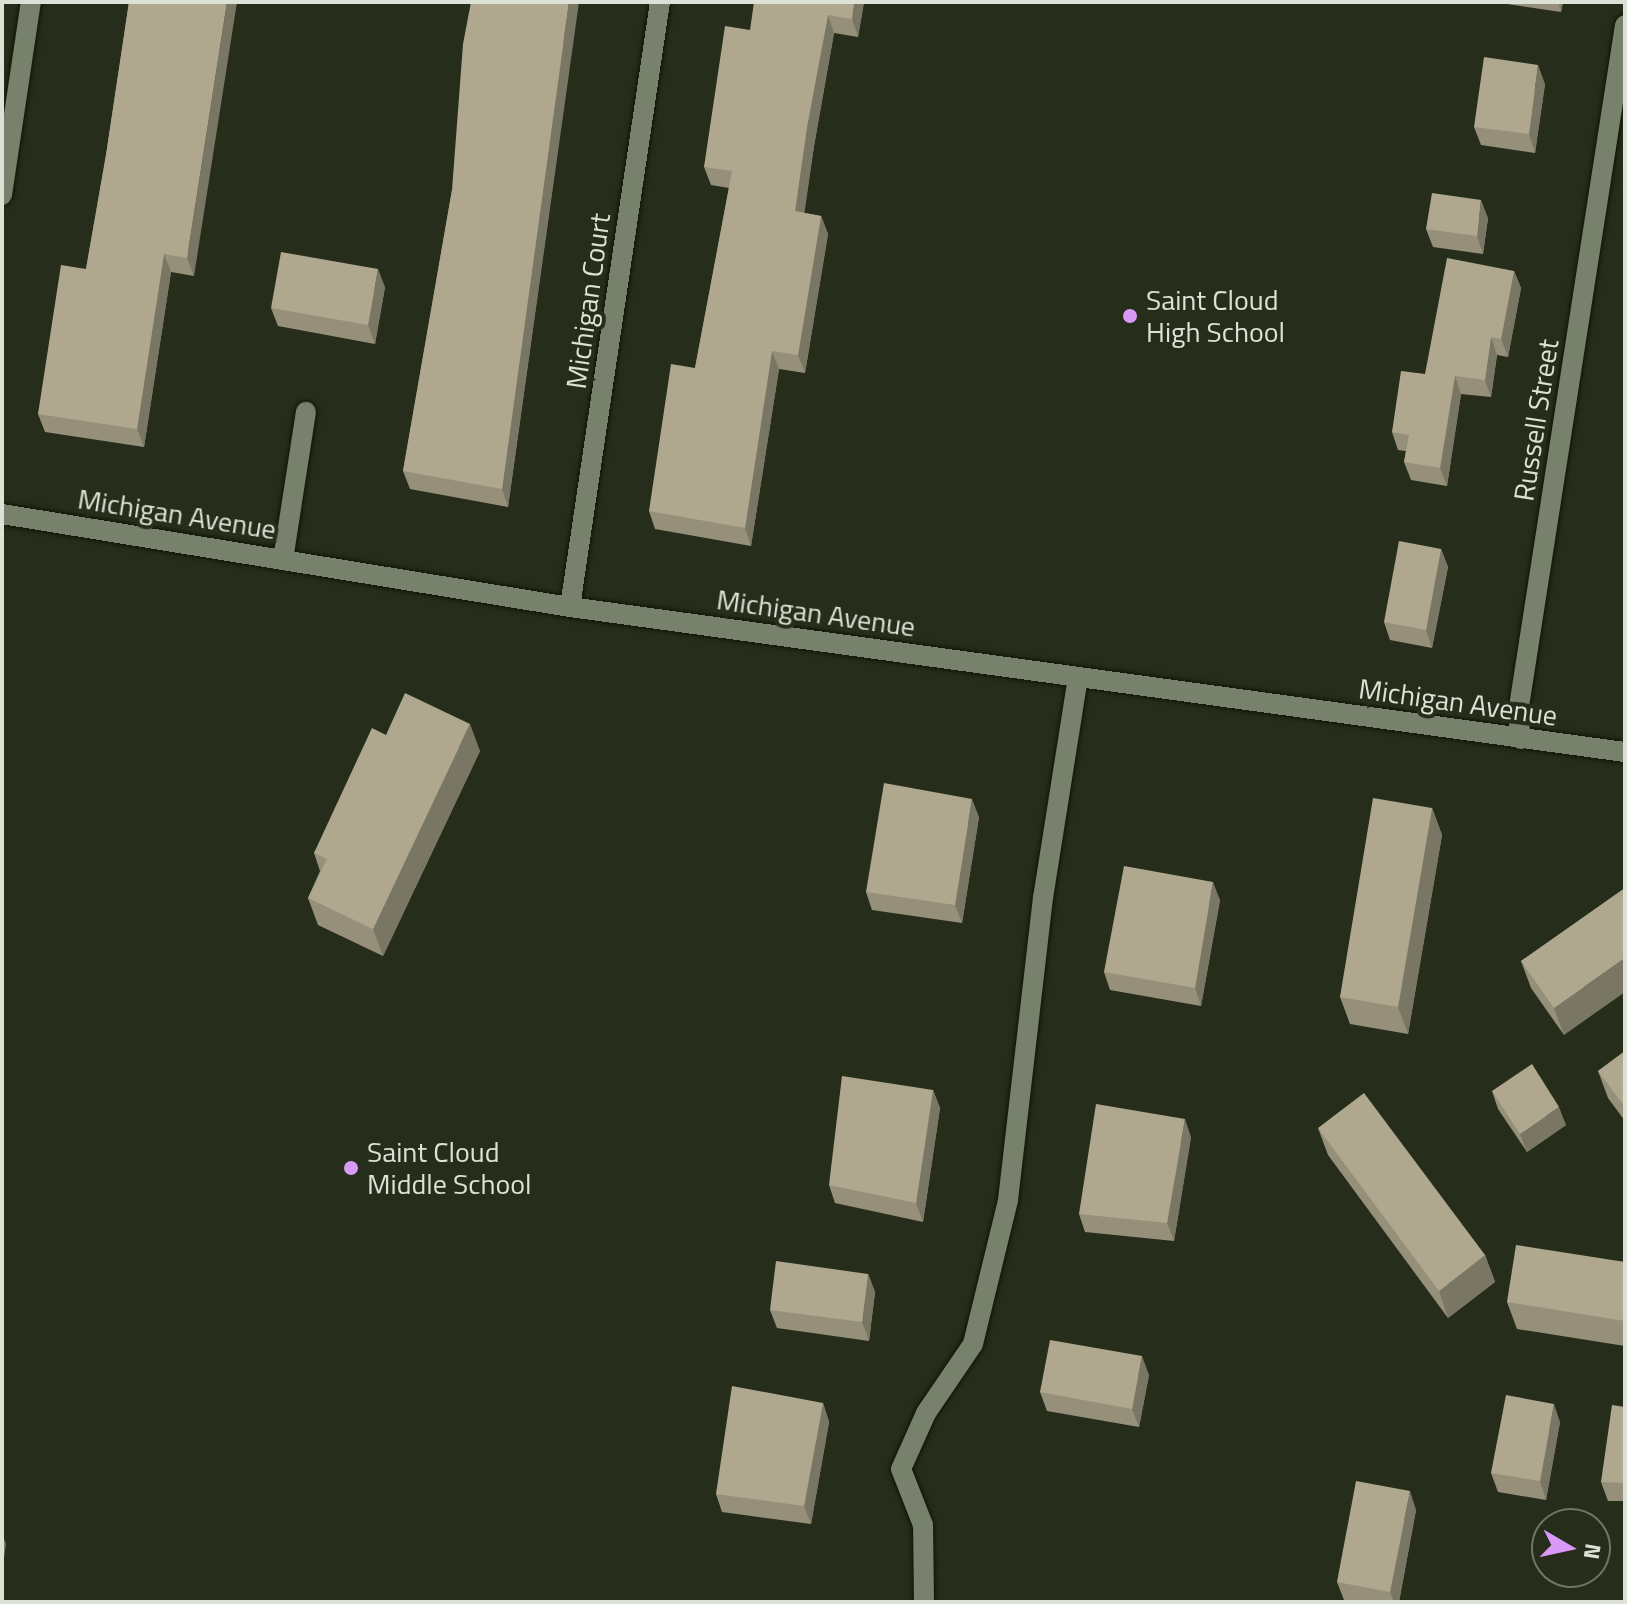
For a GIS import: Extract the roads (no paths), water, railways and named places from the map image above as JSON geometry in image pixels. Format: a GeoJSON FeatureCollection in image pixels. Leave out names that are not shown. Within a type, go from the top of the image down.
{"type":"FeatureCollection","features":[{"type":"Feature","properties":{"kind":"street"},"geometry":{"type":"LineString","coordinates":[[2,195],[31,2]]}},
{"type":"Feature","properties":{"kind":"street","name":"Michigan Court"},"geometry":{"type":"LineString","coordinates":[[570,607],[660,2]]}},
{"type":"Feature","properties":{"kind":"street","name":"Russell Street"},"geometry":{"type":"LineString","coordinates":[[1521,739],[1518,713],[1620,112],[1625,25]]}},
{"type":"Feature","properties":{"kind":"street"},"geometry":{"type":"LineString","coordinates":[[283,560],[306,412]]}},
{"type":"Feature","properties":{"kind":"street","name":"Michigan Avenue"},"geometry":{"type":"LineString","coordinates":[[2,514],[570,607],[1625,752]]}},
{"type":"Feature","properties":{"kind":"street"},"geometry":{"type":"LineString","coordinates":[[924,1602],[923,1525],[901,1469],[926,1413],[973,1344],[1008,1200],[1043,898],[1078,678]]}},
{"type":"Feature","properties":{"kind":"place","name":"Saint Cloud High School"},"geometry":{"type":"Point","coordinates":[1130,316]}},
{"type":"Feature","properties":{"kind":"place","name":"Saint Cloud Middle School"},"geometry":{"type":"Point","coordinates":[351,1168]}}]}
